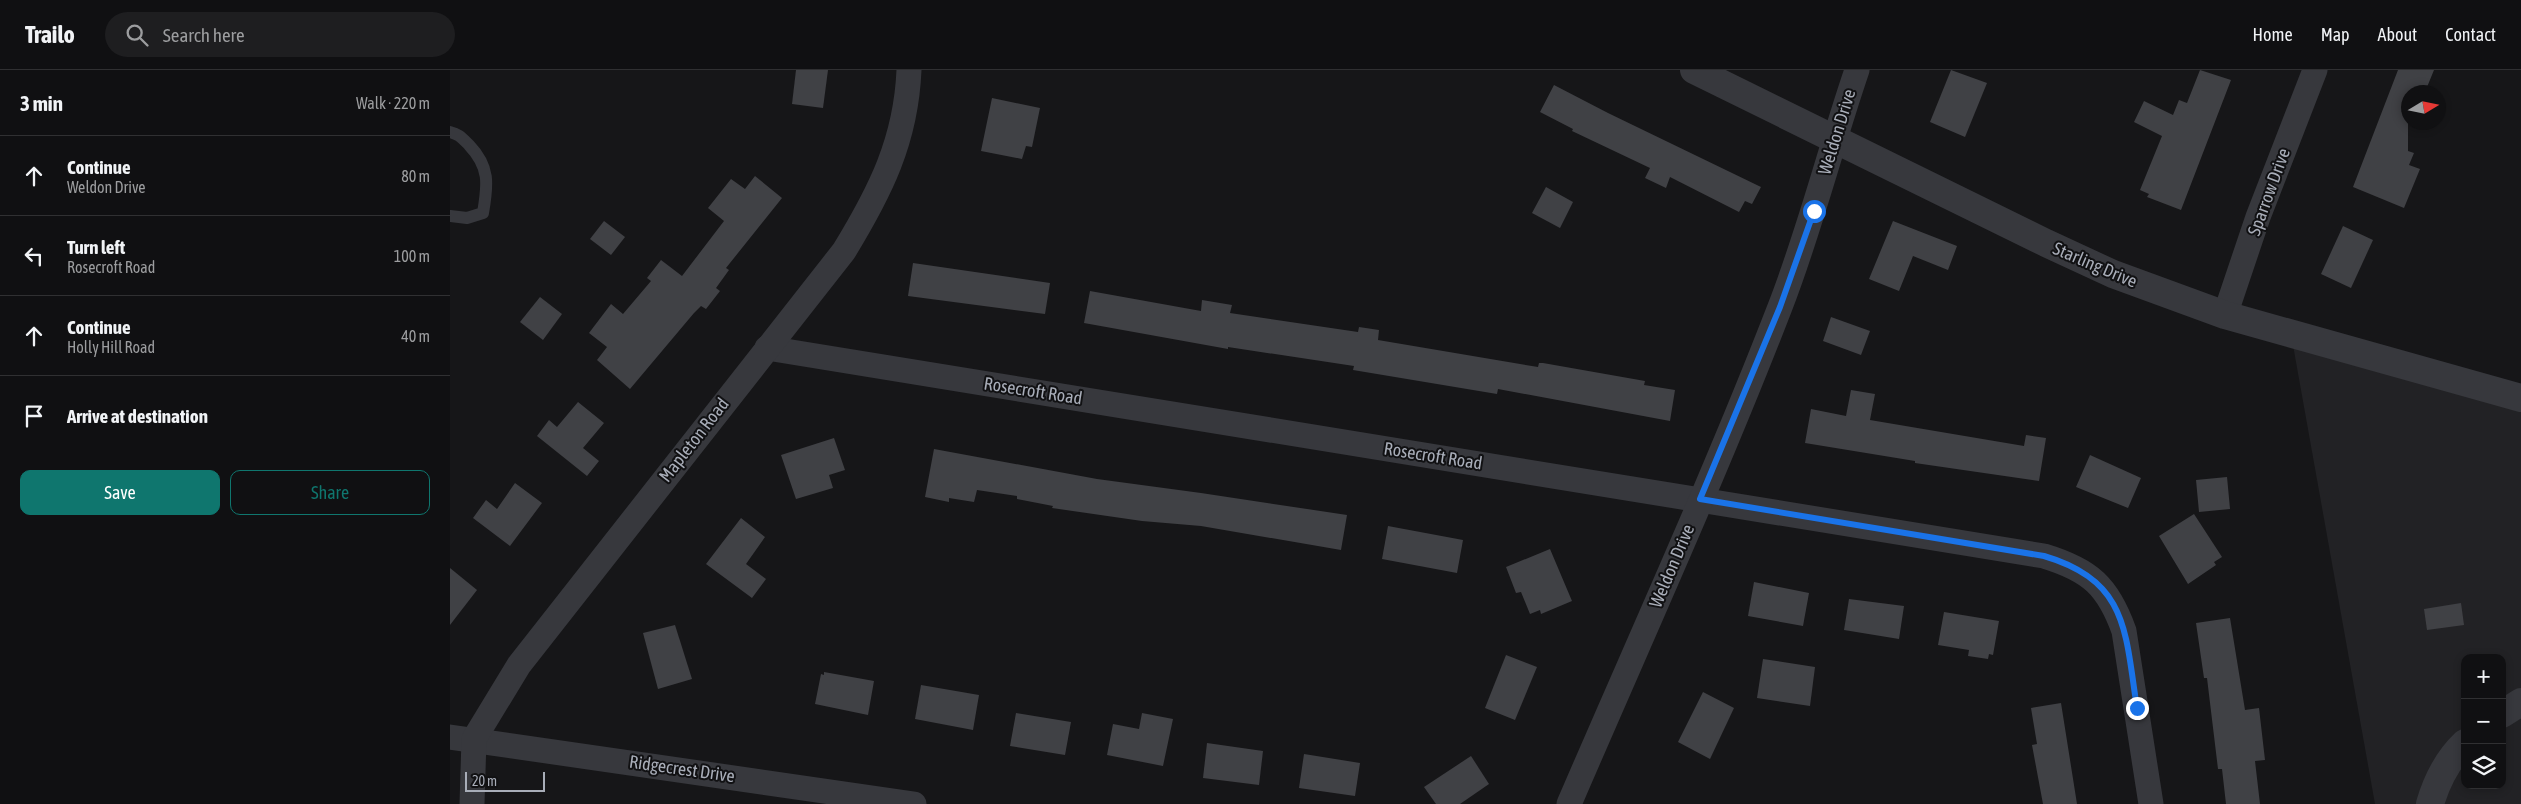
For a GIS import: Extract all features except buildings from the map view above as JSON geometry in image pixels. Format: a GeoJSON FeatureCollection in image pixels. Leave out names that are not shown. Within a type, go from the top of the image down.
{"type":"FeatureCollection","features":[{"type":"Feature","properties":{"kind":"street","name":"Mapleton Road"},"geometry":{"type":"LineString","coordinates":[[472,804],[474,738],[519,665],[844,251],[873,205],[888,172],[903,120],[909,70]]}},
{"type":"Feature","properties":{"kind":"street","name":"Starling Drive"},"geometry":{"type":"LineString","coordinates":[[1694,70],[2105,270],[2225,314],[2521,398]]}},
{"type":"Feature","properties":{"kind":"street","name":"Weldon Drive"},"geometry":{"type":"LineString","coordinates":[[1569,804],[1780,307],[1814,211],[1833,139],[1857,70]]}},
{"type":"Feature","properties":{"kind":"street","name":"Sparrow Drive"},"geometry":{"type":"LineString","coordinates":[[2225,314],[2258,217],[2315,70]]}},
{"type":"Feature","properties":{"kind":"street","name":"Rosecroft Road"},"geometry":{"type":"LineString","coordinates":[[767,348],[1700,499],[2044,556],[2068,563],[2094,579],[2115,606],[2124,631],[2151,804]]}},
{"type":"Feature","properties":{"kind":"street"},"geometry":{"type":"LineString","coordinates":[[2506,711],[2521,702]]}},
{"type":"Feature","properties":{"kind":"street","name":"Ridgecrest Drive"},"geometry":{"type":"LineString","coordinates":[[450,737],[474,738],[914,804]]}},
{"type":"Feature","properties":{"kind":"street"},"geometry":{"type":"LineString","coordinates":[[2430,804],[2447,763],[2464,744]]}},
{"type":"Feature","properties":{"kind":"lane"},"geometry":{"type":"LineString","coordinates":[[450,132],[457,133],[480,157],[488,184],[483,213],[466,218],[450,216]]}},
{"type":"Feature","properties":{"kind":"shaded area"},"geometry":{"type":"Polygon","coordinates":[[[2291,334],[2521,398],[2521,804],[2375,804],[2291,334]]]}},
{"type":"Feature","properties":{"kind":"route"},"geometry":{"type":"LineString","coordinates":[[1814,211],[1780,307],[1700,499],[2044,556],[2068,563],[2094,579],[2115,606],[2124,631],[2137,708]]}}]}
